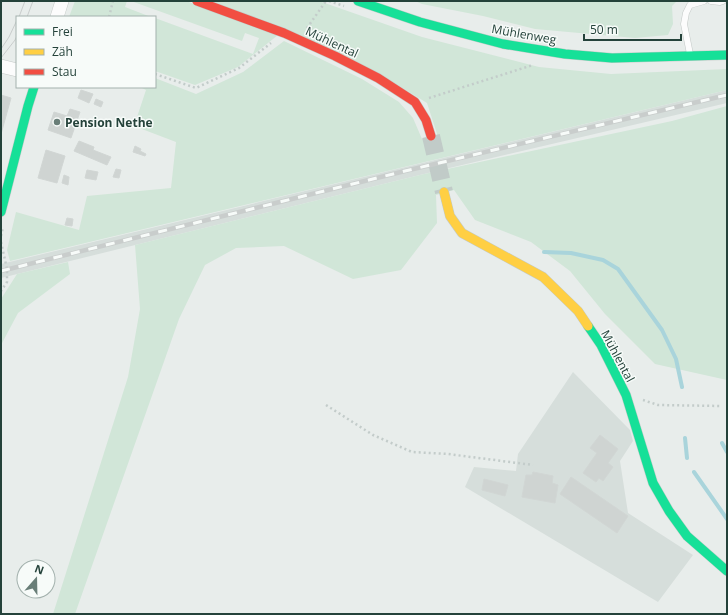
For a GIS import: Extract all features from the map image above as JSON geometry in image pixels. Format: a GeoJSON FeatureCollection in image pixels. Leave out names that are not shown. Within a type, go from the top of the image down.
{"type":"FeatureCollection","features":[{"type":"Feature","properties":{"kind":"street"},"geometry":{"type":"LineString","coordinates":[[57,16],[62,1]]}},
{"type":"Feature","properties":{"kind":"street","name":"Mühlental"},"geometry":{"type":"LineString","coordinates":[[197,1],[284,33],[335,56],[378,78],[415,102],[426,120],[431,136]]}},
{"type":"Feature","properties":{"kind":"street","name":"Mühlenweg"},"geometry":{"type":"LineString","coordinates":[[358,1],[420,22],[503,44],[565,54],[612,58],[727,54]]}},
{"type":"Feature","properties":{"kind":"street"},"geometry":{"type":"LineString","coordinates":[[1,66],[16,70]]}},
{"type":"Feature","properties":{"kind":"street"},"geometry":{"type":"LineString","coordinates":[[1,212],[34,88]]}},
{"type":"Feature","properties":{"kind":"street","name":"Mühlental"},"geometry":{"type":"LineString","coordinates":[[444,192],[450,216],[462,233],[543,277],[578,311],[601,345],[626,395],[653,483],[669,511],[687,536],[727,571]]}},
{"type":"Feature","properties":{"kind":"lane"},"geometry":{"type":"LineString","coordinates":[[690,56],[684,24],[686,13],[690,5],[704,1]]}},
{"type":"Feature","properties":{"kind":"lane"},"geometry":{"type":"LineString","coordinates":[[711,1],[723,1]]}},
{"type":"Feature","properties":{"kind":"path"},"geometry":{"type":"LineString","coordinates":[[109,16],[113,1]]}},
{"type":"Feature","properties":{"kind":"path"},"geometry":{"type":"LineString","coordinates":[[299,40],[326,1]]}},
{"type":"Feature","properties":{"kind":"path"},"geometry":{"type":"LineString","coordinates":[[156,74],[196,88],[239,68],[284,33]]}},
{"type":"Feature","properties":{"kind":"path"},"geometry":{"type":"LineString","coordinates":[[415,102],[539,63]]}},
{"type":"Feature","properties":{"kind":"path"},"geometry":{"type":"LineString","coordinates":[[1,242],[7,270],[7,282],[1,291]]}},
{"type":"Feature","properties":{"kind":"path"},"geometry":{"type":"LineString","coordinates":[[626,395],[658,405],[722,406]]}},
{"type":"Feature","properties":{"kind":"path"},"geometry":{"type":"LineString","coordinates":[[326,404],[373,435],[412,452],[448,454],[533,465]]}},
{"type":"Feature","properties":{"kind":"shaded area"},"geometry":{"type":"Polygon","coordinates":[[[727,90],[727,103],[424,174],[1,278],[1,264],[727,90]]]}},
{"type":"Feature","properties":{"kind":"shaded area"},"geometry":{"type":"Polygon","coordinates":[[[573,372],[630,430],[633,441],[620,461],[628,513],[693,555],[658,602],[465,487],[474,467],[516,471],[518,454],[573,372]]]}},
{"type":"Feature","properties":{"kind":"green space"},"geometry":{"type":"Polygon","coordinates":[[[75,1],[127,1],[125,7],[148,16],[69,16],[75,1]]]}},
{"type":"Feature","properties":{"kind":"green space"},"geometry":{"type":"Polygon","coordinates":[[[131,1],[186,1],[278,35],[238,67],[195,85],[156,71],[156,18],[253,54],[259,38],[245,33],[242,41],[131,1]]]}},
{"type":"Feature","properties":{"kind":"green space"},"geometry":{"type":"Polygon","coordinates":[[[206,1],[319,1],[422,37],[539,67],[611,74],[727,69],[727,90],[10,261],[7,250],[16,212],[79,230],[87,196],[171,188],[176,142],[134,126],[146,90],[142,88],[156,88],[156,78],[196,94],[243,72],[284,41],[362,79],[399,102],[413,118],[422,139],[438,137],[427,103],[380,74],[206,1]]]}},
{"type":"Feature","properties":{"kind":"green space"},"geometry":{"type":"Polygon","coordinates":[[[415,1],[677,1],[672,6],[673,24],[668,35],[635,38],[535,29],[483,16],[422,4],[415,1]]]}},
{"type":"Feature","properties":{"kind":"green space"},"geometry":{"type":"Polygon","coordinates":[[[727,106],[727,380],[655,364],[605,314],[570,271],[531,242],[475,220],[454,190],[436,195],[437,223],[401,270],[353,279],[284,246],[236,248],[205,265],[179,319],[75,614],[53,614],[128,377],[140,309],[135,245],[424,174],[672,121],[727,106]]]}},
{"type":"Feature","properties":{"kind":"green space"},"geometry":{"type":"Polygon","coordinates":[[[68,262],[70,274],[18,313],[1,345],[1,299],[17,274],[68,262]]]}},
{"type":"Feature","properties":{"kind":"building"},"geometry":{"type":"Polygon","coordinates":[[[81,90],[93,94],[89,103],[78,98],[81,90]]]}},
{"type":"Feature","properties":{"kind":"building"},"geometry":{"type":"Polygon","coordinates":[[[1,95],[11,98],[1,134],[1,95]]]}},
{"type":"Feature","properties":{"kind":"building"},"geometry":{"type":"Polygon","coordinates":[[[96,99],[103,102],[101,107],[94,104],[96,99]]]}},
{"type":"Feature","properties":{"kind":"building"},"geometry":{"type":"Polygon","coordinates":[[[70,109],[80,112],[71,138],[48,130],[54,112],[67,116],[70,109]]]}},
{"type":"Feature","properties":{"kind":"building"},"geometry":{"type":"Polygon","coordinates":[[[79,141],[94,147],[93,150],[111,157],[107,165],[74,151],[79,141]]]}},
{"type":"Feature","properties":{"kind":"building"},"geometry":{"type":"Polygon","coordinates":[[[135,146],[146,154],[145,156],[133,152],[135,146]]]}},
{"type":"Feature","properties":{"kind":"building"},"geometry":{"type":"Polygon","coordinates":[[[46,150],[65,156],[57,183],[38,178],[46,150]]]}},
{"type":"Feature","properties":{"kind":"building"},"geometry":{"type":"Polygon","coordinates":[[[116,169],[121,170],[119,178],[113,177],[116,169]]]}},
{"type":"Feature","properties":{"kind":"building"},"geometry":{"type":"Polygon","coordinates":[[[87,170],[98,172],[96,180],[85,178],[87,170]]]}},
{"type":"Feature","properties":{"kind":"building"},"geometry":{"type":"Polygon","coordinates":[[[64,175],[69,177],[68,185],[62,183],[64,175]]]}},
{"type":"Feature","properties":{"kind":"building"},"geometry":{"type":"Polygon","coordinates":[[[67,218],[73,219],[72,226],[65,225],[67,218]]]}},
{"type":"Feature","properties":{"kind":"building"},"geometry":{"type":"Polygon","coordinates":[[[600,435],[618,449],[608,463],[613,467],[603,481],[599,478],[596,482],[583,473],[597,453],[590,448],[600,435]]]}},
{"type":"Feature","properties":{"kind":"building"},"geometry":{"type":"Polygon","coordinates":[[[533,472],[553,476],[552,483],[558,485],[555,503],[522,497],[526,475],[532,475],[533,472]]]}},
{"type":"Feature","properties":{"kind":"building"},"geometry":{"type":"Polygon","coordinates":[[[571,477],[628,516],[617,533],[560,494],[571,477]]]}},
{"type":"Feature","properties":{"kind":"building"},"geometry":{"type":"Polygon","coordinates":[[[484,479],[508,485],[505,496],[482,490],[484,479]]]}},
{"type":"Feature","properties":{"kind":"waterway"},"geometry":{"type":"LineString","coordinates":[[544,252],[571,253],[603,260],[618,269],[662,330],[676,359],[682,387]]}},
{"type":"Feature","properties":{"kind":"waterway"},"geometry":{"type":"LineString","coordinates":[[685,438],[687,458]]}},
{"type":"Feature","properties":{"kind":"waterway"},"geometry":{"type":"LineString","coordinates":[[722,443],[727,452]]}},
{"type":"Feature","properties":{"kind":"waterway"},"geometry":{"type":"LineString","coordinates":[[694,472],[727,519]]}},
{"type":"Feature","properties":{"kind":"tunnel"},"geometry":{"type":"LineString","coordinates":[[431,136],[444,192]]}},
{"type":"Feature","properties":{"kind":"tram line"},"geometry":{"type":"LineString","coordinates":[[19,16],[25,1]]}},
{"type":"Feature","properties":{"kind":"tram line"},"geometry":{"type":"LineString","coordinates":[[27,16],[33,1]]}},
{"type":"Feature","properties":{"kind":"tram line"},"geometry":{"type":"LineString","coordinates":[[1,49],[16,22]]}},
{"type":"Feature","properties":{"kind":"tram line"},"geometry":{"type":"LineString","coordinates":[[1,58],[16,38]]}},
{"type":"Feature","properties":{"kind":"railway"},"geometry":{"type":"LineString","coordinates":[[1,271],[405,171],[727,95]]}},
{"type":"Feature","properties":{"kind":"traffic: fast"},"geometry":{"type":"LineString","coordinates":[[358,1],[420,22],[503,44],[565,54],[612,58],[727,55]]}},
{"type":"Feature","properties":{"kind":"traffic: fast"},"geometry":{"type":"LineString","coordinates":[[1,212],[34,88]]}},
{"type":"Feature","properties":{"kind":"traffic: fast"},"geometry":{"type":"LineString","coordinates":[[588,326],[601,345],[626,395],[653,483],[669,511],[687,536],[727,571]]}},
{"type":"Feature","properties":{"kind":"traffic: slow"},"geometry":{"type":"LineString","coordinates":[[444,192],[450,216],[462,233],[543,277],[578,311],[588,326]]}},
{"type":"Feature","properties":{"kind":"traffic: jam"},"geometry":{"type":"LineString","coordinates":[[197,1],[284,33],[335,56],[378,78],[415,102],[426,120],[431,136]]}},
{"type":"Feature","properties":{"kind":"place","name":"Pension Nethe"},"geometry":{"type":"Point","coordinates":[57,122]}}]}
